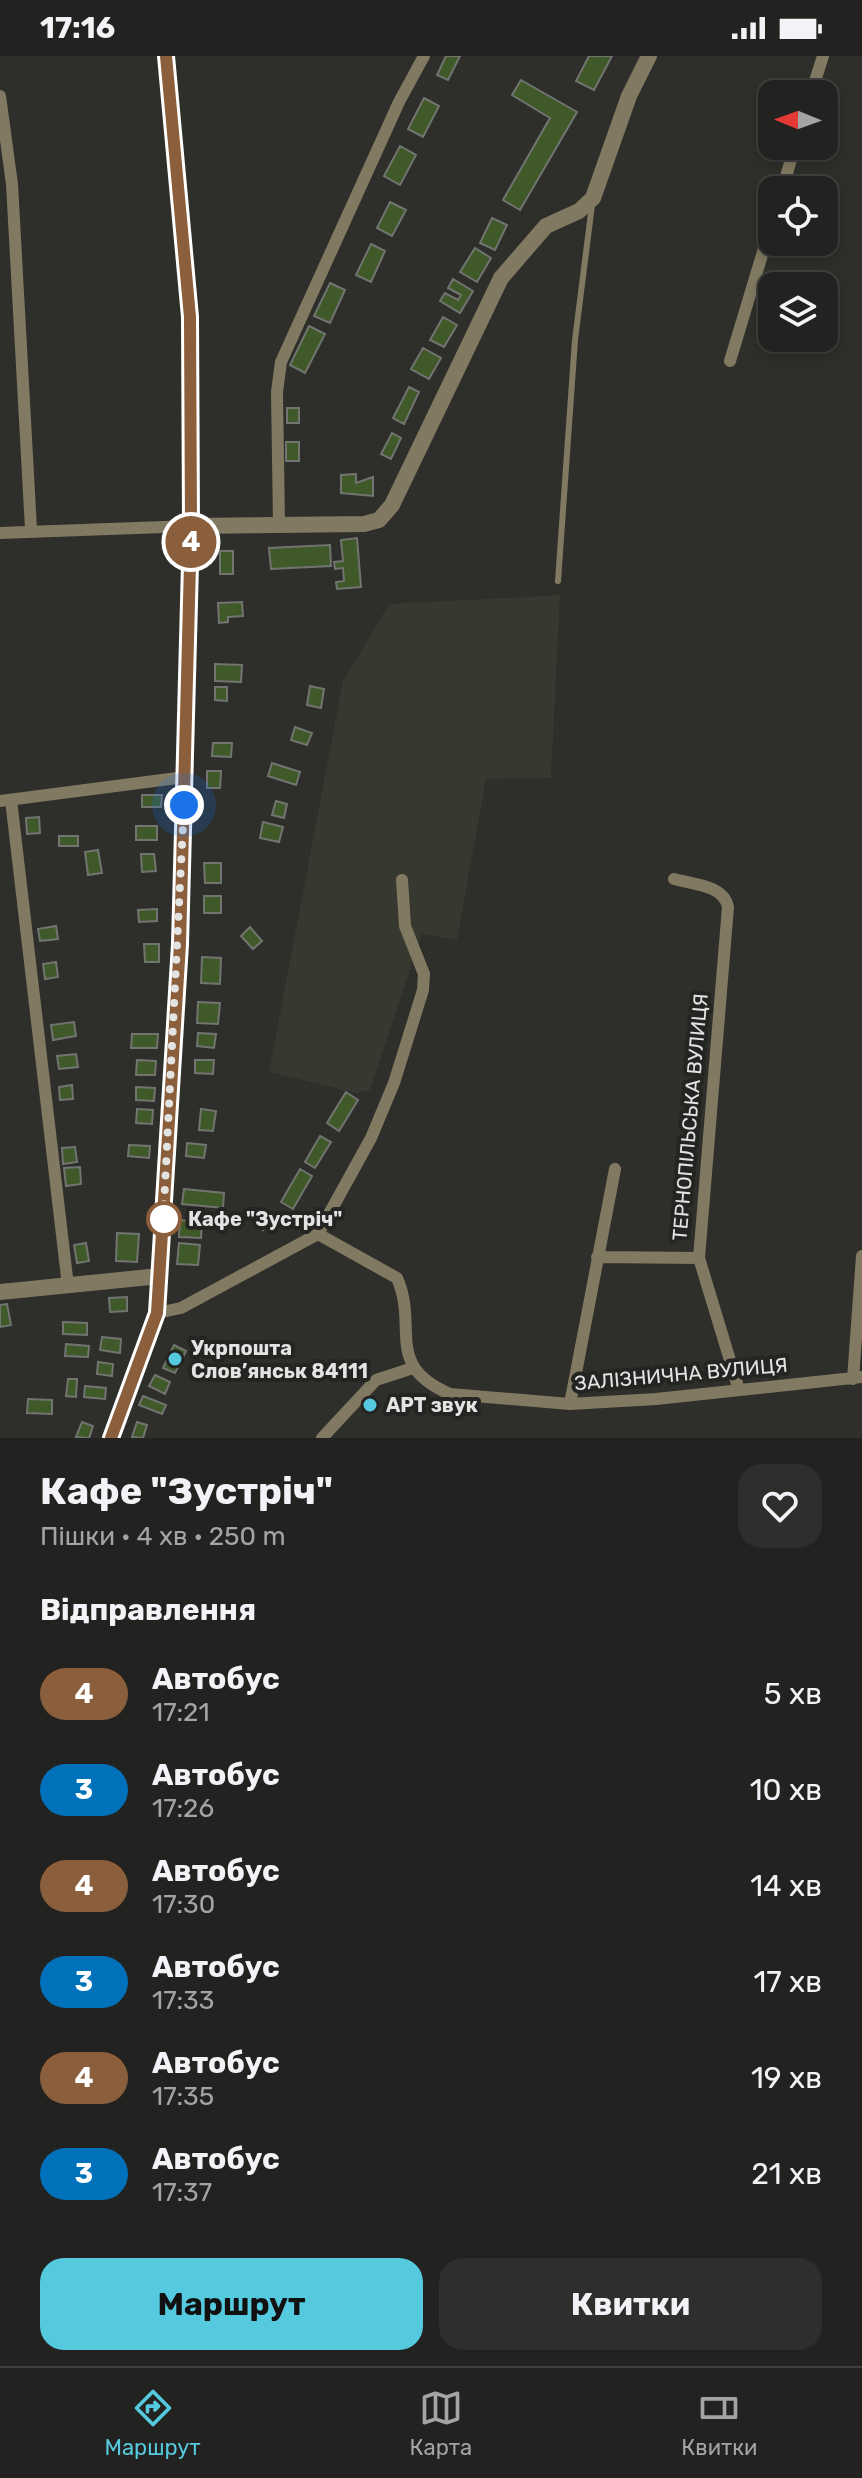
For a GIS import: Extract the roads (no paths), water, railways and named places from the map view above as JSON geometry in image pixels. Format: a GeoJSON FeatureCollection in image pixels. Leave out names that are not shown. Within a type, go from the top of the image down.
{"type":"FeatureCollection","features":[{"type":"Feature","properties":{"kind":"street"},"geometry":{"type":"LineString","coordinates":[[111,1438],[157,1313],[180,944],[191,526],[190,317],[166,56]]}},
{"type":"Feature","properties":{"kind":"street"},"geometry":{"type":"LineString","coordinates":[[279,524],[277,392],[281,362],[399,102],[424,56]]}},
{"type":"Feature","properties":{"kind":"street"},"geometry":{"type":"LineString","coordinates":[[0,533],[31,529],[379,520],[392,505],[501,278],[546,226],[579,211],[593,198],[629,96],[649,56]]}},
{"type":"Feature","properties":{"kind":"street"},"geometry":{"type":"LineString","coordinates":[[815,80],[823,56]]}},
{"type":"Feature","properties":{"kind":"street"},"geometry":{"type":"LineString","coordinates":[[0,96],[12,184],[31,529]]}},
{"type":"Feature","properties":{"kind":"street"},"geometry":{"type":"LineString","coordinates":[[730,361],[762,256]]}},
{"type":"Feature","properties":{"kind":"street"},"geometry":{"type":"LineString","coordinates":[[68,1286],[6,801],[185,777]]}},
{"type":"Feature","properties":{"kind":"street","name":"ТЕРНОПІЛЬСЬКА ВУЛИЦЯ"},"geometry":{"type":"LineString","coordinates":[[674,879],[717,891],[727,900],[728,907],[699,1258],[739,1390]]}},
{"type":"Feature","properties":{"kind":"street"},"geometry":{"type":"LineString","coordinates":[[157,1313],[195,1302],[318,1234],[371,1138],[394,1083],[423,990],[424,974],[405,926],[402,880]]}},
{"type":"Feature","properties":{"kind":"street"},"geometry":{"type":"LineString","coordinates":[[570,1404],[615,1169]]}},
{"type":"Feature","properties":{"kind":"street"},"geometry":{"type":"LineString","coordinates":[[318,1234],[397,1278],[406,1351],[413,1368],[376,1380],[322,1438]]}},
{"type":"Feature","properties":{"kind":"street"},"geometry":{"type":"LineString","coordinates":[[857,1378],[862,1256]]}},
{"type":"Feature","properties":{"kind":"street"},"geometry":{"type":"LineString","coordinates":[[597,1257],[699,1258]]}},
{"type":"Feature","properties":{"kind":"street"},"geometry":{"type":"LineString","coordinates":[[0,1292],[160,1276]]}},
{"type":"Feature","properties":{"kind":"street","name":"ЗАЛІЗНИЧНА ВУЛИЦЯ"},"geometry":{"type":"LineString","coordinates":[[413,1368],[432,1386],[450,1394],[570,1404],[857,1378]]}},
{"type":"Feature","properties":{"kind":"lane"},"geometry":{"type":"LineString","coordinates":[[558,581],[575,340],[593,198]]}},
{"type":"Feature","properties":{"kind":"place","name":"Кафе \"Зустріч\""},"geometry":{"type":"Point","coordinates":[164,1219]}},
{"type":"Feature","properties":{"kind":"place","name":"Укрпошта Слов’янськ 84111"},"geometry":{"type":"Point","coordinates":[175,1359]}},
{"type":"Feature","properties":{"kind":"place","name":"АРТ звук"},"geometry":{"type":"Point","coordinates":[370,1405]}}]}
